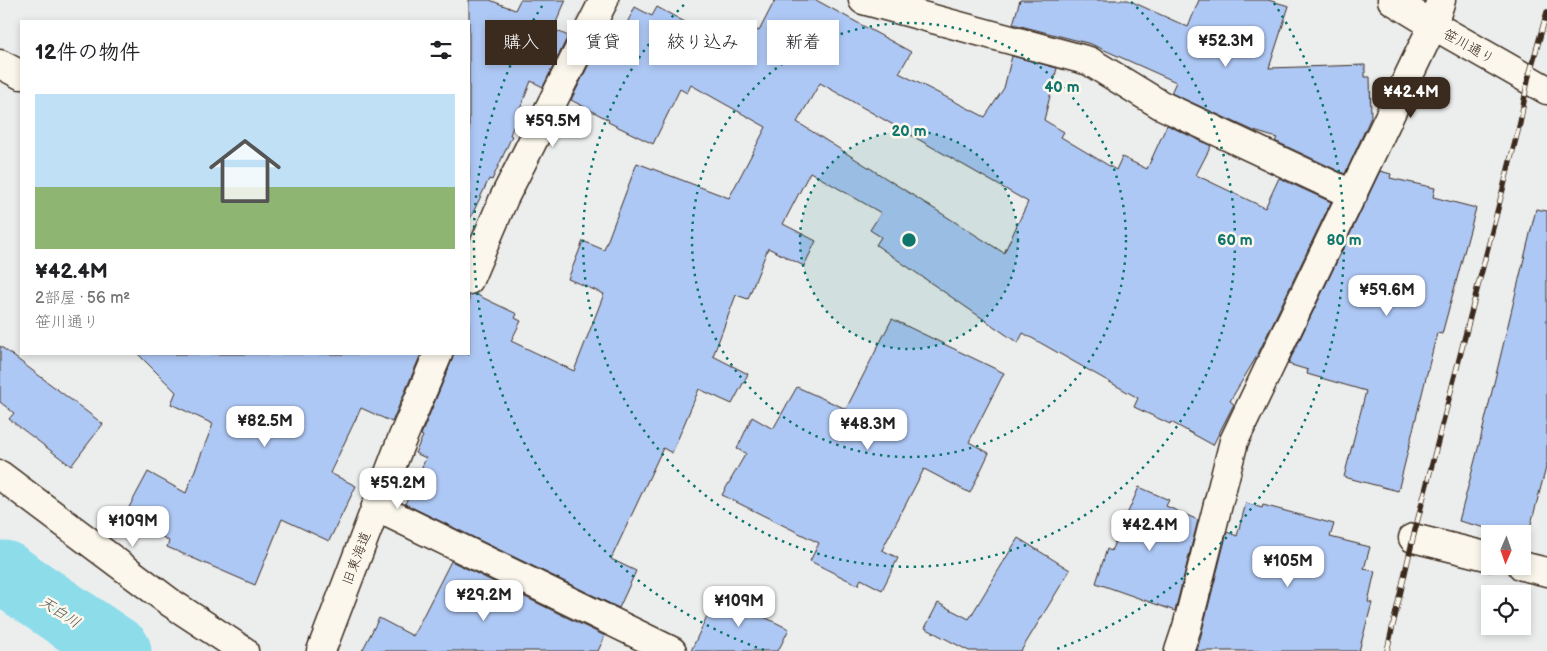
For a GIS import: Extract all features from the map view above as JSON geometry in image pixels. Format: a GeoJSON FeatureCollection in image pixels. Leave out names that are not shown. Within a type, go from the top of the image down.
{"type":"FeatureCollection","features":[{"type":"Feature","properties":{"kind":"street"},"geometry":{"type":"LineString","coordinates":[[470,278],[504,198],[604,0]]}},
{"type":"Feature","properties":{"kind":"street"},"geometry":{"type":"LineString","coordinates":[[863,0],[1089,61],[1161,105],[1352,195]]}},
{"type":"Feature","properties":{"kind":"street","name":"笹川通り"},"geometry":{"type":"LineString","coordinates":[[1392,0],[1437,13],[1547,90]]}},
{"type":"Feature","properties":{"kind":"street"},"geometry":{"type":"LineString","coordinates":[[1179,651],[1187,627],[1234,442],[1437,13]]}},
{"type":"Feature","properties":{"kind":"street"},"geometry":{"type":"LineString","coordinates":[[0,64],[20,74]]}},
{"type":"Feature","properties":{"kind":"street","name":"旧東海道"},"geometry":{"type":"LineString","coordinates":[[321,651],[438,355]]}},
{"type":"Feature","properties":{"kind":"street"},"geometry":{"type":"LineString","coordinates":[[0,476],[171,603],[244,651]]}},
{"type":"Feature","properties":{"kind":"street"},"geometry":{"type":"LineString","coordinates":[[376,508],[672,651]]}},
{"type":"Feature","properties":{"kind":"street"},"geometry":{"type":"LineString","coordinates":[[1413,538],[1481,556]]}},
{"type":"Feature","properties":{"kind":"street"},"geometry":{"type":"LineString","coordinates":[[1531,568],[1547,572]]}},
{"type":"Feature","properties":{"kind":"building"},"geometry":{"type":"Polygon","coordinates":[[[469,0],[490,0],[515,10],[520,0],[566,0],[557,20],[485,20],[485,65],[554,65],[543,87],[531,81],[510,135],[512,136],[492,180],[489,179],[470,219],[469,0]]]}},
{"type":"Feature","properties":{"kind":"building"},"geometry":{"type":"Polygon","coordinates":[[[775,0],[816,0],[911,52],[899,73],[985,117],[1004,88],[1012,56],[1057,68],[1044,120],[1064,132],[1061,137],[1116,170],[1122,157],[1147,169],[1167,125],[1211,146],[1196,175],[1265,208],[1279,178],[1331,202],[1257,356],[1230,401],[1234,404],[1213,445],[1171,422],[1170,424],[1134,407],[1138,398],[1023,333],[1018,343],[876,245],[881,237],[870,230],[881,213],[810,172],[783,224],[816,241],[804,266],[768,248],[748,299],[736,295],[713,356],[748,374],[732,404],[699,389],[672,453],[663,448],[611,559],[636,571],[619,608],[405,504],[426,458],[415,453],[453,355],[470,355],[470,295],[475,294],[517,314],[515,318],[521,321],[511,341],[574,371],[604,294],[568,279],[583,241],[604,250],[637,163],[729,198],[766,127],[691,85],[687,93],[680,89],[653,144],[608,122],[609,120],[571,100],[588,65],[639,65],[639,20],[628,20],[635,7],[652,16],[657,7],[681,20],[649,20],[649,65],[757,65],[757,30],[759,31],[775,0]],[[820,83],[797,122],[1004,253],[1028,202],[820,83]]]}},
{"type":"Feature","properties":{"kind":"building"},"geometry":{"type":"Polygon","coordinates":[[[1020,0],[1128,0],[1188,27],[1199,0],[1268,0],[1289,6],[1269,68],[1365,65],[1365,77],[1370,77],[1371,117],[1345,174],[1275,141],[1277,138],[1254,131],[1171,93],[1176,82],[1091,44],[1013,24],[1020,0]]]}},
{"type":"Feature","properties":{"kind":"building"},"geometry":{"type":"Polygon","coordinates":[[[557,31],[567,36],[557,58],[557,31]]]}},
{"type":"Feature","properties":{"kind":"building"},"geometry":{"type":"Polygon","coordinates":[[[1380,171],[1391,174],[1390,178],[1435,188],[1433,197],[1476,208],[1442,334],[1437,333],[1398,491],[1344,477],[1366,391],[1307,374],[1308,370],[1288,364],[1380,171]]]}},
{"type":"Feature","properties":{"kind":"building"},"geometry":{"type":"Polygon","coordinates":[[[1536,209],[1547,211],[1547,464],[1531,525],[1481,525],[1481,527],[1459,521],[1536,209]]]}},
{"type":"Feature","properties":{"kind":"building"},"geometry":{"type":"Polygon","coordinates":[[[892,319],[1004,373],[969,442],[989,453],[970,493],[924,469],[882,550],[898,558],[882,590],[861,579],[858,585],[810,561],[819,543],[722,495],[746,453],[737,449],[752,417],[773,429],[797,387],[846,409],[892,319]]]}},
{"type":"Feature","properties":{"kind":"building"},"geometry":{"type":"Polygon","coordinates":[[[0,346],[103,424],[71,466],[9,419],[14,413],[0,402],[0,346]]]}},
{"type":"Feature","properties":{"kind":"building"},"geometry":{"type":"Polygon","coordinates":[[[139,355],[421,355],[392,422],[361,408],[330,473],[356,486],[329,541],[282,519],[255,585],[167,547],[169,541],[126,513],[148,472],[186,493],[213,424],[171,404],[176,392],[139,355]]]}},
{"type":"Feature","properties":{"kind":"building"},"geometry":{"type":"Polygon","coordinates":[[[1139,487],[1169,500],[1166,506],[1198,520],[1175,611],[1096,583],[1107,549],[1111,551],[1139,487]]]}},
{"type":"Feature","properties":{"kind":"building"},"geometry":{"type":"Polygon","coordinates":[[[1246,503],[1262,508],[1263,505],[1334,524],[1330,537],[1370,547],[1364,569],[1375,571],[1368,602],[1372,603],[1359,651],[1197,651],[1227,532],[1237,536],[1246,503]]]}},
{"type":"Feature","properties":{"kind":"building"},"geometry":{"type":"Polygon","coordinates":[[[1018,538],[1070,570],[1021,651],[969,651],[925,628],[938,603],[969,619],[1018,538]]]}},
{"type":"Feature","properties":{"kind":"building"},"geometry":{"type":"Polygon","coordinates":[[[451,561],[605,636],[598,651],[362,651],[379,618],[413,636],[451,561]]]}},
{"type":"Feature","properties":{"kind":"building"},"geometry":{"type":"Polygon","coordinates":[[[725,589],[764,608],[760,615],[789,629],[778,651],[691,651],[707,616],[712,618],[725,589]]]}},
{"type":"Feature","properties":{"kind":"waterway","name":"天白川"},"geometry":{"type":"LineString","coordinates":[[0,573],[4,573],[119,651]]}},
{"type":"Feature","properties":{"kind":"railway"},"geometry":{"type":"LineString","coordinates":[[1387,651],[1413,538],[1520,123],[1528,79],[1547,12]]}}]}
